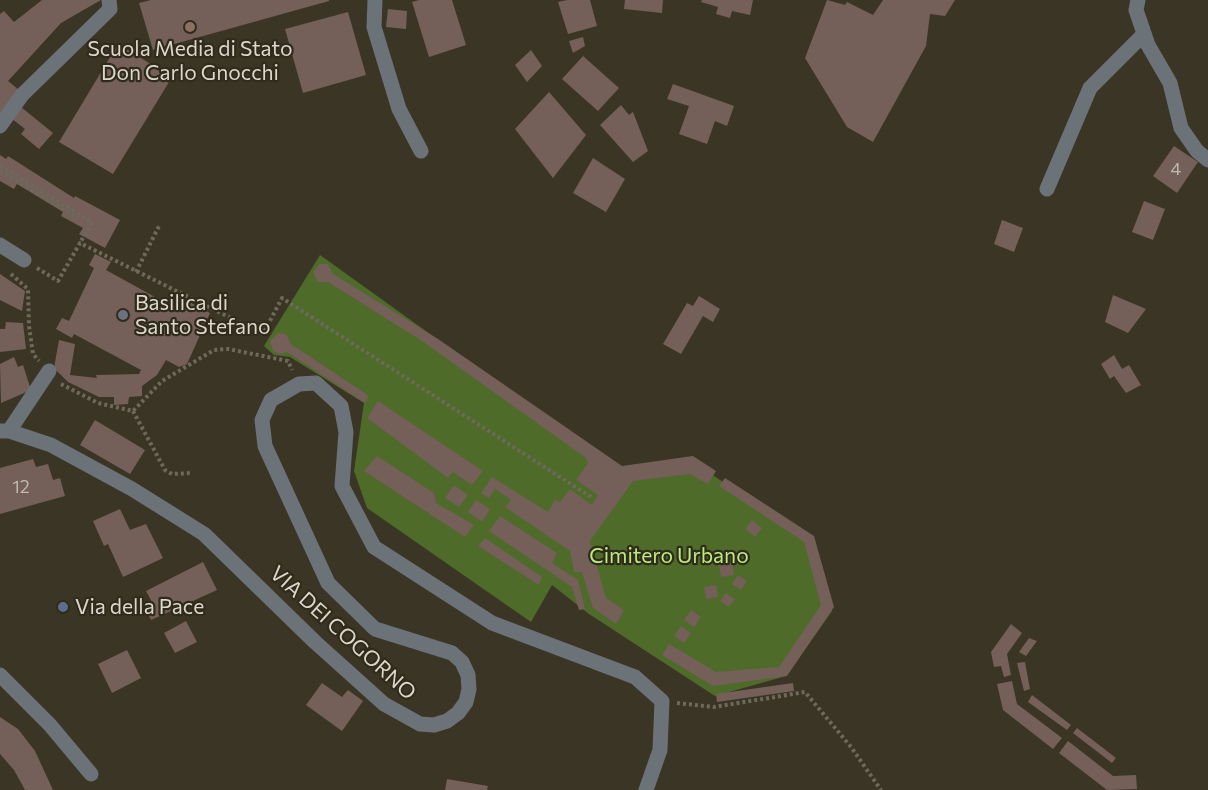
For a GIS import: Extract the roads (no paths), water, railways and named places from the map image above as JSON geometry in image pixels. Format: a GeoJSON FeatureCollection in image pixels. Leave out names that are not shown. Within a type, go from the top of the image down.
{"type":"FeatureCollection","features":[{"type":"Feature","properties":{"kind":"street"},"geometry":{"type":"LineString","coordinates":[[0,126],[22,95],[110,9],[110,0]]}},
{"type":"Feature","properties":{"kind":"street"},"geometry":{"type":"LineString","coordinates":[[375,0],[374,27],[377,37],[399,108],[421,152]]}},
{"type":"Feature","properties":{"kind":"street"},"geometry":{"type":"LineString","coordinates":[[1138,0],[1136,10],[1144,34],[1170,83],[1181,128],[1197,151],[1208,160]]}},
{"type":"Feature","properties":{"kind":"street"},"geometry":{"type":"LineString","coordinates":[[1047,189],[1090,88],[1144,34]]}},
{"type":"Feature","properties":{"kind":"street"},"geometry":{"type":"LineString","coordinates":[[0,245],[24,260]]}},
{"type":"Feature","properties":{"kind":"street"},"geometry":{"type":"LineString","coordinates":[[5,431],[49,371]]}},
{"type":"Feature","properties":{"kind":"street","name":"VIA DEI COGORNO"},"geometry":{"type":"LineString","coordinates":[[5,431],[51,445],[132,489],[204,534],[315,642],[384,704],[420,724],[434,725],[447,721],[458,713],[468,695],[468,675],[462,662],[452,653],[375,629],[328,583],[265,446],[262,420],[271,400],[299,384],[316,383],[341,406],[346,432],[342,486],[374,547],[492,623],[635,677],[662,701],[660,750],[646,790]]}},
{"type":"Feature","properties":{"kind":"street"},"geometry":{"type":"LineString","coordinates":[[0,675],[50,725],[92,774]]}},
{"type":"Feature","properties":{"kind":"place","name":"Scuola Media di Stato Don Carlo Gnocchi"},"geometry":{"type":"Point","coordinates":[190,27]}},
{"type":"Feature","properties":{"kind":"place","name":"Basilica di Santo Stefano"},"geometry":{"type":"Point","coordinates":[123,315]}},
{"type":"Feature","properties":{"kind":"place","name":"Via della Pace"},"geometry":{"type":"Point","coordinates":[63,607]}},
{"type":"Feature","properties":{"kind":"park label","name":"Cimitero Urbano"},"geometry":{"type":"Point","coordinates":[669,556]}}]}
